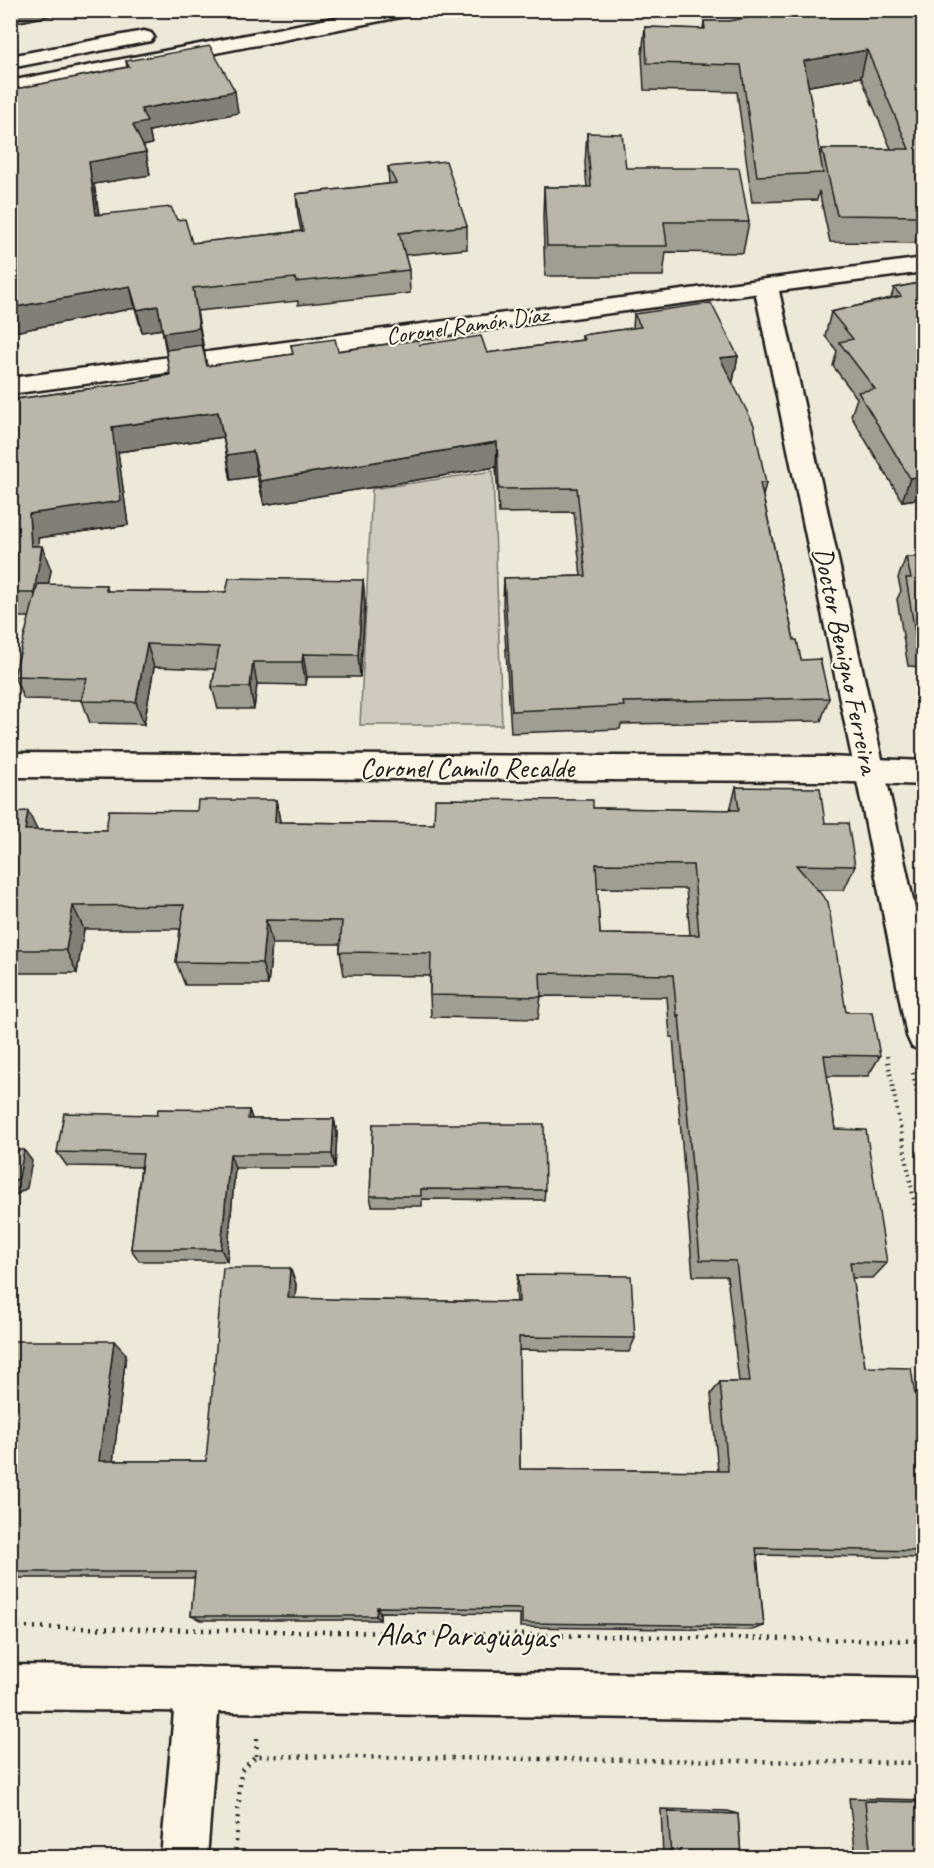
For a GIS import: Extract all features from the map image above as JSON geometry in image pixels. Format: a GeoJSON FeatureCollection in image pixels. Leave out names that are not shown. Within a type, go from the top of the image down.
{"type":"FeatureCollection","features":[{"type":"Feature","properties":{"kind":"street"},"geometry":{"type":"LineString","coordinates":[[10,87],[243,32],[406,10]]}},
{"type":"Feature","properties":{"kind":"street"},"geometry":{"type":"LineString","coordinates":[[10,62],[158,34]]}},
{"type":"Feature","properties":{"kind":"street","name":"Coronel Ramón Díaz"},"geometry":{"type":"LineString","coordinates":[[10,386],[924,265]]}},
{"type":"Feature","properties":{"kind":"street","name":"Doctor Benigno Ferreira"},"geometry":{"type":"LineString","coordinates":[[766,286],[924,1036]]}},
{"type":"Feature","properties":{"kind":"street","name":"Coronel Camilo Recalde"},"geometry":{"type":"LineString","coordinates":[[10,765],[924,773]]}},
{"type":"Feature","properties":{"kind":"street","name":"Alas Paraguayas"},"geometry":{"type":"LineString","coordinates":[[10,1688],[924,1700]]}},
{"type":"Feature","properties":{"kind":"street"},"geometry":{"type":"LineString","coordinates":[[184,1857],[198,1689]]}},
{"type":"Feature","properties":{"kind":"path","name":"Alas Paraguayas"},"geometry":{"type":"LineString","coordinates":[[10,1627],[924,1641]]}},
{"type":"Feature","properties":{"kind":"path"},"geometry":{"type":"LineString","coordinates":[[267,1631],[267,1638]]}},
{"type":"Feature","properties":{"kind":"path"},"geometry":{"type":"LineString","coordinates":[[235,1857],[241,1771],[256,1756],[257,1738]]}},
{"type":"Feature","properties":{"kind":"path"},"geometry":{"type":"LineString","coordinates":[[256,1756],[924,1763]]}},
{"type":"Feature","properties":{"kind":"shaded area"},"geometry":{"type":"Polygon","coordinates":[[[493,471],[502,725],[360,725],[372,489],[493,471]]]}},
{"type":"Feature","properties":{"kind":"building"},"geometry":{"type":"Polygon","coordinates":[[[791,10],[924,10],[924,194],[917,194],[923,216],[837,215],[822,149],[909,149],[867,50],[804,61],[823,173],[757,176],[741,65],[647,63],[645,27],[705,29],[704,21],[729,21],[791,10]]]}},
{"type":"Feature","properties":{"kind":"building"},"geometry":{"type":"Polygon","coordinates":[[[210,46],[235,91],[141,109],[147,122],[133,125],[146,152],[89,162],[96,215],[171,207],[177,220],[185,219],[192,243],[303,231],[296,194],[396,183],[388,167],[446,161],[467,226],[399,233],[409,270],[296,282],[295,278],[193,288],[199,328],[163,333],[158,306],[137,310],[130,286],[10,308],[10,90],[129,67],[126,61],[210,46]]]}},
{"type":"Feature","properties":{"kind":"building"},"geometry":{"type":"Polygon","coordinates":[[[587,133],[622,134],[626,168],[739,168],[749,222],[664,222],[667,246],[547,246],[544,187],[591,187],[587,133]]]}},
{"type":"Feature","properties":{"kind":"building"},"geometry":{"type":"Polygon","coordinates":[[[924,282],[924,476],[910,478],[858,392],[875,389],[839,342],[853,339],[831,312],[901,296],[894,288],[924,282]]]}},
{"type":"Feature","properties":{"kind":"building"},"geometry":{"type":"Polygon","coordinates":[[[711,303],[738,356],[720,358],[754,425],[766,483],[760,483],[794,640],[797,640],[801,660],[820,659],[829,698],[623,702],[624,706],[512,711],[504,578],[586,576],[577,488],[499,489],[497,442],[260,481],[253,451],[227,455],[218,412],[112,427],[121,501],[29,514],[31,546],[42,546],[34,593],[10,593],[10,400],[151,380],[170,375],[166,350],[202,345],[207,366],[293,354],[291,345],[335,339],[338,351],[418,340],[419,345],[481,336],[487,353],[584,340],[582,335],[641,327],[634,314],[711,303]]]}},
{"type":"Feature","properties":{"kind":"building"},"geometry":{"type":"Polygon","coordinates":[[[906,557],[924,557],[924,646],[917,645],[906,578],[911,578],[906,557]]]}},
{"type":"Feature","properties":{"kind":"building"},"geometry":{"type":"Polygon","coordinates":[[[229,578],[363,580],[358,655],[303,654],[302,662],[253,662],[250,687],[212,687],[219,647],[147,644],[136,702],[81,701],[87,678],[14,676],[38,584],[106,585],[106,591],[226,592],[229,578]]]}},
{"type":"Feature","properties":{"kind":"building"},"geometry":{"type":"Polygon","coordinates":[[[736,787],[820,788],[825,823],[848,823],[855,866],[796,865],[828,902],[846,1012],[872,1012],[880,1056],[824,1055],[835,1129],[866,1130],[887,1263],[850,1262],[865,1367],[911,1368],[915,1395],[924,1395],[924,1442],[922,1442],[924,1451],[924,1551],[756,1548],[764,1626],[522,1623],[522,1609],[377,1607],[376,1616],[191,1616],[195,1572],[10,1572],[10,1341],[114,1341],[99,1461],[206,1461],[223,1268],[290,1268],[288,1298],[370,1300],[519,1302],[518,1275],[631,1276],[635,1338],[519,1337],[520,1469],[728,1471],[720,1382],[750,1382],[736,1261],[700,1260],[679,1015],[677,1016],[673,975],[540,973],[541,997],[430,995],[431,953],[340,952],[342,921],[266,920],[262,963],[176,962],[184,905],[73,906],[66,950],[10,950],[10,812],[28,811],[25,830],[106,830],[109,810],[197,811],[198,800],[276,800],[275,822],[434,824],[435,799],[593,800],[593,808],[739,810],[736,787]],[[596,864],[600,934],[699,935],[693,865],[596,864]]]}},
{"type":"Feature","properties":{"kind":"building"},"geometry":{"type":"Polygon","coordinates":[[[158,1109],[249,1110],[248,1119],[334,1119],[332,1154],[230,1154],[221,1249],[131,1249],[143,1154],[57,1152],[64,1113],[157,1115],[158,1109]]]}},
{"type":"Feature","properties":{"kind":"building"},"geometry":{"type":"Polygon","coordinates":[[[373,1124],[544,1124],[545,1190],[421,1189],[421,1196],[370,1196],[373,1124]]]}},
{"type":"Feature","properties":{"kind":"building"},"geometry":{"type":"Polygon","coordinates":[[[10,1150],[24,1150],[19,1178],[10,1183],[10,1150]]]}},
{"type":"Feature","properties":{"kind":"building"},"geometry":{"type":"Polygon","coordinates":[[[865,1801],[924,1802],[924,1857],[871,1857],[865,1801]]]}},
{"type":"Feature","properties":{"kind":"building"},"geometry":{"type":"Polygon","coordinates":[[[668,1812],[738,1814],[741,1857],[671,1857],[668,1812]]]}}]}
